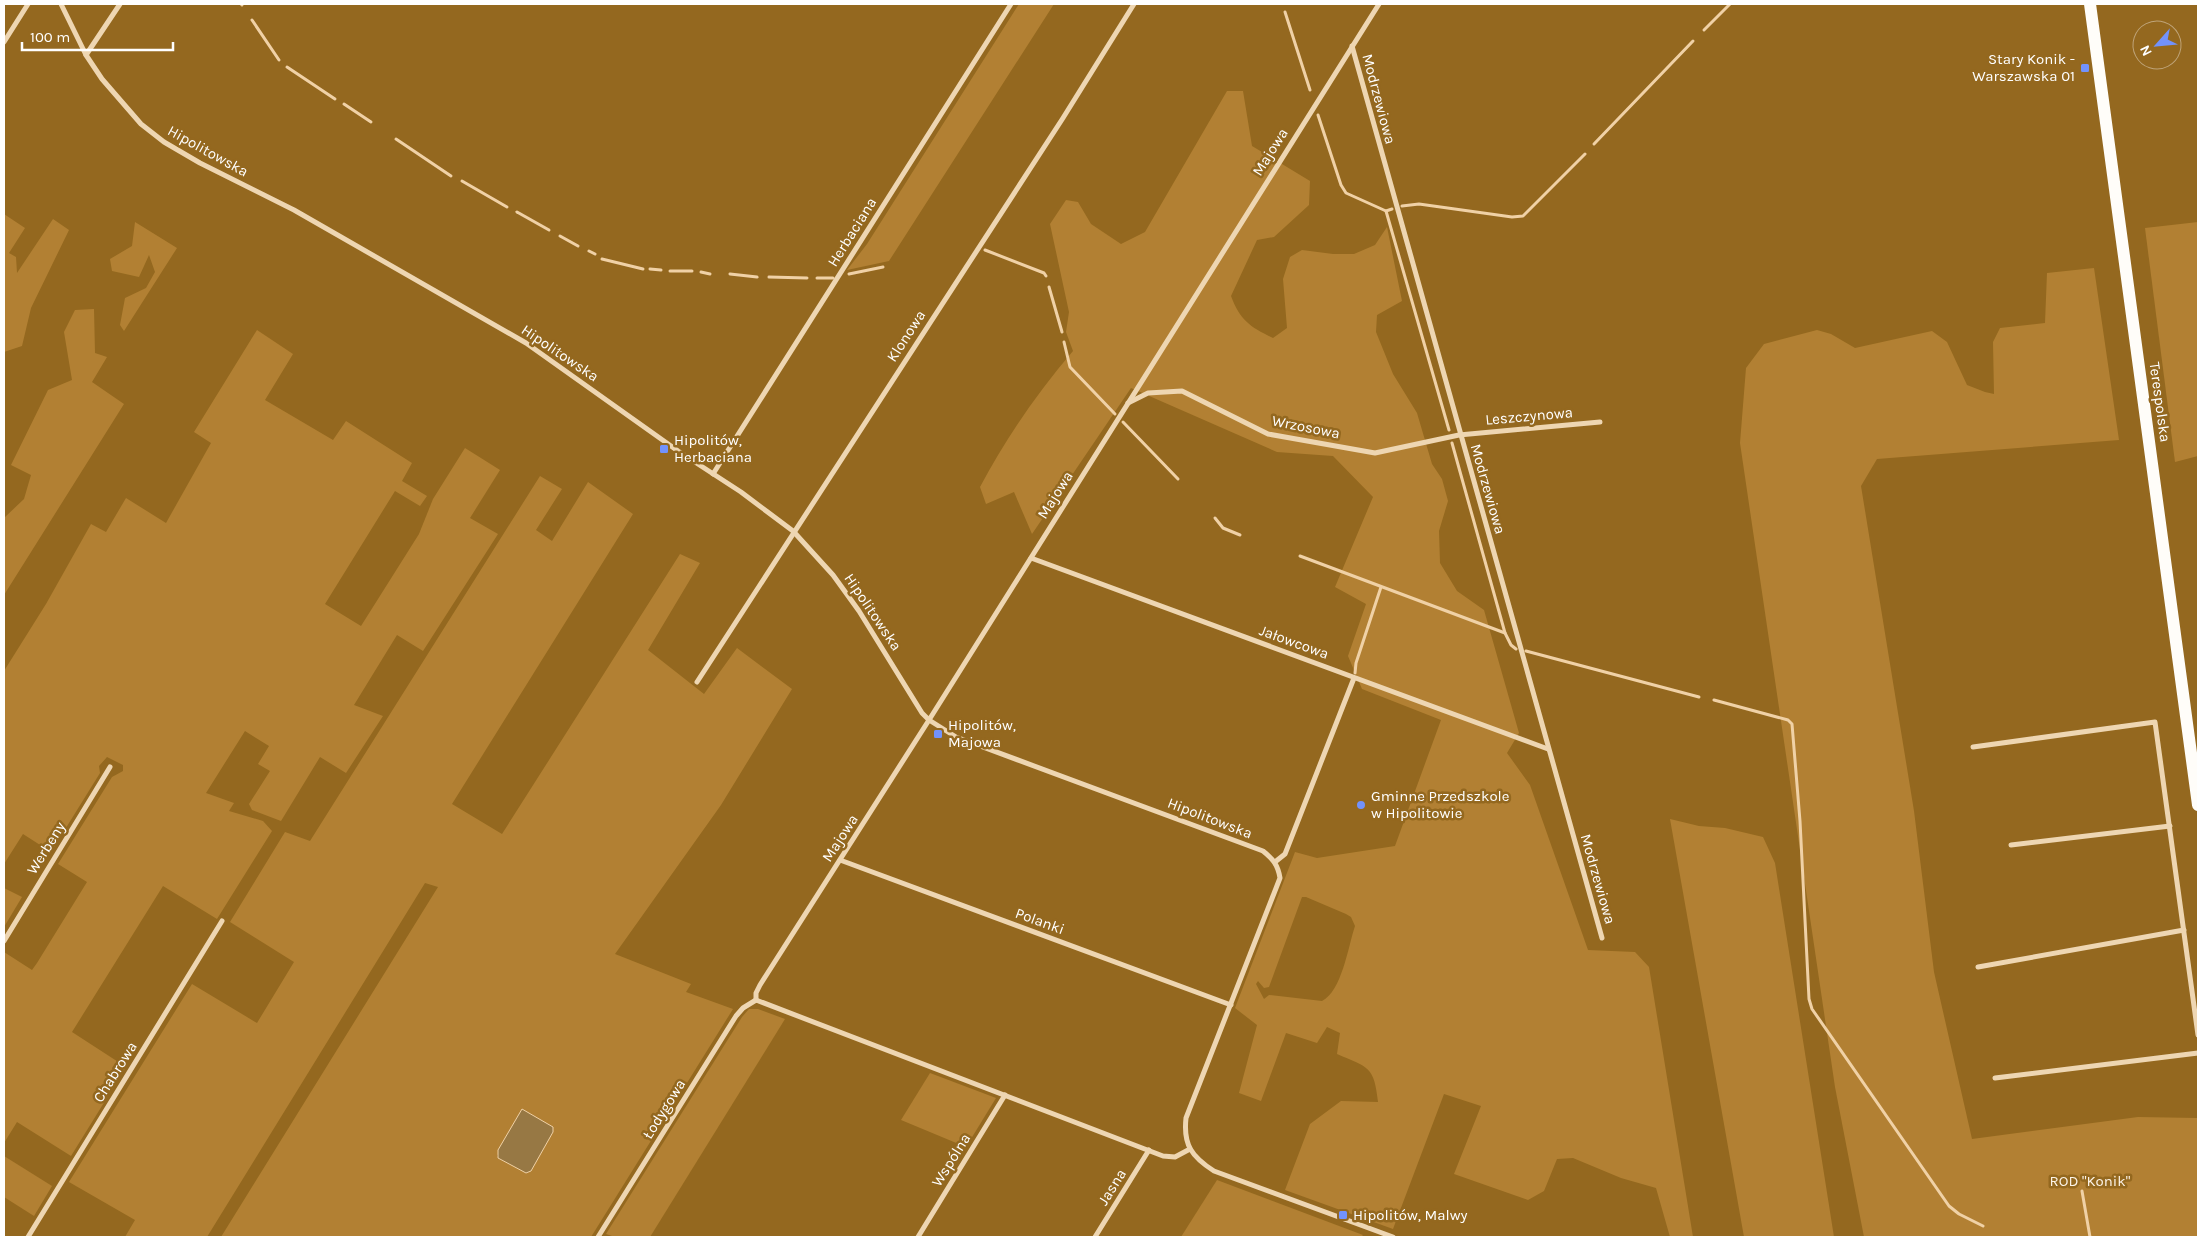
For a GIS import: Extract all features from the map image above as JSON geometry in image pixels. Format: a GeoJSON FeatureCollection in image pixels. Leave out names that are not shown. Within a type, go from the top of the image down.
{"type":"FeatureCollection","features":[{"type":"Feature","properties":{"kind":"main road","name":"Terespolska"},"geometry":{"type":"LineString","coordinates":[[2090,4],[2198,805]]}},
{"type":"Feature","properties":{"kind":"street"},"geometry":{"type":"LineString","coordinates":[[4,42],[28,4]]}},
{"type":"Feature","properties":{"kind":"street","name":"Hipolitowska"},"geometry":{"type":"LineString","coordinates":[[61,4],[86,55],[117,97],[141,124],[164,142],[200,163],[294,210],[526,343],[678,451],[741,492],[793,531],[833,575],[859,611],[912,697],[929,720],[956,737],[1263,851],[1275,862]]}},
{"type":"Feature","properties":{"kind":"street"},"geometry":{"type":"LineString","coordinates":[[86,55],[120,4]]}},
{"type":"Feature","properties":{"kind":"street","name":"Herbaciana"},"geometry":{"type":"LineString","coordinates":[[713,474],[1011,4]]}},
{"type":"Feature","properties":{"kind":"street","name":"Klonowa"},"geometry":{"type":"LineString","coordinates":[[697,682],[793,531],[1063,118],[1134,4]]}},
{"type":"Feature","properties":{"kind":"street","name":"Majowa"},"geometry":{"type":"LineString","coordinates":[[756,1000],[756,992],[760,985],[929,720],[1378,4]]}},
{"type":"Feature","properties":{"kind":"street","name":"Modrzewiowa"},"geometry":{"type":"LineString","coordinates":[[1352,46],[1459,435],[1602,938]]}},
{"type":"Feature","properties":{"kind":"street","name":"Wrzosowa"},"geometry":{"type":"LineString","coordinates":[[1127,403],[1148,393],[1182,391],[1268,434],[1374,453],[1459,435]]}},
{"type":"Feature","properties":{"kind":"street","name":"Leszczynowa"},"geometry":{"type":"LineString","coordinates":[[1459,435],[1600,422]]}},
{"type":"Feature","properties":{"kind":"street","name":"Jałowcowa"},"geometry":{"type":"LineString","coordinates":[[1031,558],[1548,749]]}},
{"type":"Feature","properties":{"kind":"street"},"geometry":{"type":"LineString","coordinates":[[1354,678],[1285,854],[1275,862],[1280,878],[1186,1118],[1185,1135],[1190,1148],[1202,1163],[1214,1171],[1392,1237]]}},
{"type":"Feature","properties":{"kind":"street"},"geometry":{"type":"LineString","coordinates":[[1973,747],[2155,722],[2198,1035]]}},
{"type":"Feature","properties":{"kind":"street","name":"Werbeny"},"geometry":{"type":"LineString","coordinates":[[4,941],[110,767]]}},
{"type":"Feature","properties":{"kind":"street"},"geometry":{"type":"LineString","coordinates":[[2011,845],[2170,826]]}},
{"type":"Feature","properties":{"kind":"street","name":"Polanki"},"geometry":{"type":"LineString","coordinates":[[840,860],[1231,1005]]}},
{"type":"Feature","properties":{"kind":"street","name":"Chabrowa"},"geometry":{"type":"LineString","coordinates":[[28,1237],[222,921]]}},
{"type":"Feature","properties":{"kind":"street"},"geometry":{"type":"LineString","coordinates":[[1978,967],[2184,930]]}},
{"type":"Feature","properties":{"kind":"street"},"geometry":{"type":"LineString","coordinates":[[756,1000],[1167,1158],[1174,1157],[1190,1148]]}},
{"type":"Feature","properties":{"kind":"street","name":"Łodygowa"},"geometry":{"type":"LineString","coordinates":[[598,1237],[736,1016],[743,1008],[756,1000]]}},
{"type":"Feature","properties":{"kind":"street"},"geometry":{"type":"LineString","coordinates":[[1995,1078],[2198,1052]]}},
{"type":"Feature","properties":{"kind":"street","name":"Wspólna"},"geometry":{"type":"LineString","coordinates":[[918,1237],[1005,1095]]}},
{"type":"Feature","properties":{"kind":"street","name":"Jasna"},"geometry":{"type":"LineString","coordinates":[[1095,1237],[1149,1150]]}},
{"type":"Feature","properties":{"kind":"green space"},"geometry":{"type":"Polygon","coordinates":[[[1019,4],[1054,4],[889,261],[847,270],[867,244],[1019,4]]]}},
{"type":"Feature","properties":{"kind":"green space"},"geometry":{"type":"Polygon","coordinates":[[[1227,91],[1243,91],[1252,146],[1310,181],[1309,205],[1274,237],[1257,240],[1231,296],[1238,311],[1247,322],[1273,338],[1287,328],[1283,279],[1290,257],[1302,250],[1333,254],[1354,254],[1375,245],[1387,227],[1402,301],[1377,315],[1376,332],[1393,374],[1417,413],[1432,464],[1442,479],[1448,501],[1439,531],[1440,563],[1457,591],[1484,610],[1519,733],[1507,753],[1530,785],[1588,950],[1635,952],[1649,967],[1693,1237],[1670,1237],[1656,1188],[1621,1178],[1573,1158],[1557,1159],[1544,1191],[1528,1200],[1454,1174],[1481,1106],[1444,1094],[1393,1229],[1285,1190],[1310,1124],[1341,1101],[1378,1102],[1374,1081],[1372,1075],[1363,1066],[1337,1054],[1340,1033],[1327,1027],[1317,1043],[1286,1033],[1261,1101],[1239,1093],[1257,1025],[1235,1008],[1295,852],[1317,858],[1395,846],[1441,720],[1362,689],[1348,656],[1366,604],[1335,587],[1373,497],[1333,456],[1277,452],[1131,388],[1032,534],[1014,492],[986,504],[980,487],[1000,451],[1047,383],[1073,351],[1066,332],[1069,312],[1050,224],[1066,200],[1078,202],[1091,224],[1121,244],[1145,232],[1227,91]],[[1302,897],[1269,987],[1264,988],[1258,981],[1256,984],[1264,999],[1269,995],[1322,1001],[1335,988],[1347,956],[1355,926],[1351,917],[1346,914],[1302,897]]]}},
{"type":"Feature","properties":{"kind":"green space"},"geometry":{"type":"Polygon","coordinates":[[[4,214],[25,228],[9,253],[16,257],[17,273],[53,219],[69,230],[31,308],[22,346],[4,352],[4,214]]]}},
{"type":"Feature","properties":{"kind":"green space"},"geometry":{"type":"Polygon","coordinates":[[[135,222],[177,248],[124,331],[120,325],[125,298],[146,288],[155,272],[149,255],[139,277],[112,271],[110,259],[132,246],[135,222]]]}},
{"type":"Feature","properties":{"kind":"green space"},"geometry":{"type":"Polygon","coordinates":[[[2198,222],[2198,456],[2175,462],[2145,228],[2198,222]]]}},
{"type":"Feature","properties":{"kind":"green space","name":"ROD \"Konik\""},"geometry":{"type":"Polygon","coordinates":[[[2094,268],[2119,440],[1877,459],[1861,486],[1914,811],[1934,972],[1972,1139],[2138,1117],[2197,1118],[2198,1237],[1864,1237],[1835,1087],[1740,443],[1746,368],[1764,344],[1817,330],[1831,334],[1855,348],[1932,331],[1947,342],[1967,385],[1994,394],[1993,342],[2000,328],[2045,323],[2047,273],[2094,268]]]}},
{"type":"Feature","properties":{"kind":"green space"},"geometry":{"type":"Polygon","coordinates":[[[94,309],[95,353],[107,357],[92,382],[124,404],[4,595],[4,518],[24,499],[31,475],[11,465],[48,390],[72,380],[64,332],[75,310],[94,309]]]}},
{"type":"Feature","properties":{"kind":"green space"},"geometry":{"type":"Polygon","coordinates":[[[257,330],[293,354],[265,400],[333,440],[346,421],[412,463],[402,481],[427,496],[420,506],[395,491],[325,604],[361,626],[419,534],[433,499],[465,448],[500,470],[470,518],[498,534],[423,651],[397,635],[354,705],[383,716],[346,773],[320,757],[281,821],[252,810],[249,804],[270,771],[258,764],[269,746],[245,731],[206,793],[234,803],[229,811],[263,821],[272,831],[217,919],[163,886],[72,1032],[126,1067],[71,1156],[17,1122],[4,1143],[4,952],[32,970],[37,963],[87,882],[58,864],[112,777],[123,771],[123,765],[107,757],[99,766],[100,773],[51,852],[23,834],[4,864],[4,671],[46,604],[91,524],[106,532],[126,498],[166,523],[211,443],[194,432],[257,330]]]}},
{"type":"Feature","properties":{"kind":"green space"},"geometry":{"type":"Polygon","coordinates":[[[540,476],[562,489],[536,530],[552,541],[588,482],[633,514],[452,804],[502,834],[680,554],[700,563],[648,650],[704,694],[737,648],[792,689],[721,805],[615,954],[691,984],[686,992],[733,1009],[591,1237],[221,1237],[438,887],[425,883],[207,1237],[125,1237],[135,1220],[69,1182],[192,984],[257,1023],[294,962],[230,922],[285,832],[310,841],[540,476]],[[553,1132],[497,1155],[498,1158],[528,1173],[553,1132]]]}},
{"type":"Feature","properties":{"kind":"green space"},"geometry":{"type":"Polygon","coordinates":[[[1670,819],[1699,826],[1725,828],[1763,837],[1775,863],[1834,1237],[1744,1237],[1670,819]]]}},
{"type":"Feature","properties":{"kind":"green space"},"geometry":{"type":"Polygon","coordinates":[[[4,888],[22,897],[4,927],[4,888]]]}},
{"type":"Feature","properties":{"kind":"green space"},"geometry":{"type":"Polygon","coordinates":[[[749,1009],[758,1009],[785,1019],[650,1237],[615,1237],[606,1234],[742,1017],[749,1009]]]}},
{"type":"Feature","properties":{"kind":"green space"},"geometry":{"type":"Polygon","coordinates":[[[930,1073],[996,1098],[966,1147],[901,1120],[930,1073]]]}},
{"type":"Feature","properties":{"kind":"green space"},"geometry":{"type":"Polygon","coordinates":[[[4,1156],[52,1186],[34,1216],[4,1197],[4,1156]]]}},
{"type":"Feature","properties":{"kind":"green space"},"geometry":{"type":"Polygon","coordinates":[[[1217,1180],[1363,1235],[1361,1237],[1181,1237],[1217,1180]]]}},
{"type":"Feature","properties":{"kind":"shaded area"},"geometry":{"type":"Polygon","coordinates":[[[522,1109],[553,1127],[553,1132],[531,1171],[526,1173],[498,1158],[498,1150],[522,1109]]]}},
{"type":"Feature","properties":{"kind":"waterway"},"geometry":{"type":"LineString","coordinates":[[1704,30],[1730,4]]}},
{"type":"Feature","properties":{"kind":"waterway"},"geometry":{"type":"LineString","coordinates":[[1285,12],[1310,90]]}},
{"type":"Feature","properties":{"kind":"waterway"},"geometry":{"type":"LineString","coordinates":[[252,20],[279,60]]}},
{"type":"Feature","properties":{"kind":"waterway"},"geometry":{"type":"LineString","coordinates":[[1594,144],[1693,41]]}},
{"type":"Feature","properties":{"kind":"waterway"},"geometry":{"type":"LineString","coordinates":[[287,67],[335,99]]}},
{"type":"Feature","properties":{"kind":"waterway"},"geometry":{"type":"LineString","coordinates":[[344,104],[371,122]]}},
{"type":"Feature","properties":{"kind":"waterway"},"geometry":{"type":"LineString","coordinates":[[1318,115],[1341,185],[1346,193],[1386,211],[1392,209]]}},
{"type":"Feature","properties":{"kind":"waterway"},"geometry":{"type":"LineString","coordinates":[[396,139],[451,176]]}},
{"type":"Feature","properties":{"kind":"waterway"},"geometry":{"type":"LineString","coordinates":[[1402,206],[1419,204],[1512,217],[1523,216],[1585,154]]}},
{"type":"Feature","properties":{"kind":"waterway"},"geometry":{"type":"LineString","coordinates":[[462,181],[507,207]]}},
{"type":"Feature","properties":{"kind":"waterway"},"geometry":{"type":"LineString","coordinates":[[1386,211],[1449,430]]}},
{"type":"Feature","properties":{"kind":"waterway"},"geometry":{"type":"LineString","coordinates":[[517,212],[549,230]]}},
{"type":"Feature","properties":{"kind":"waterway"},"geometry":{"type":"LineString","coordinates":[[560,236],[578,246]]}},
{"type":"Feature","properties":{"kind":"waterway"},"geometry":{"type":"LineString","coordinates":[[985,250],[1044,273],[1046,276]]}},
{"type":"Feature","properties":{"kind":"waterway"},"geometry":{"type":"LineString","coordinates":[[589,251],[595,254]]}},
{"type":"Feature","properties":{"kind":"waterway"},"geometry":{"type":"LineString","coordinates":[[602,259],[643,269]]}},
{"type":"Feature","properties":{"kind":"waterway"},"geometry":{"type":"LineString","coordinates":[[849,274],[883,267]]}},
{"type":"Feature","properties":{"kind":"waterway"},"geometry":{"type":"LineString","coordinates":[[650,269],[661,270]]}},
{"type":"Feature","properties":{"kind":"waterway"},"geometry":{"type":"LineString","coordinates":[[670,271],[692,271]]}},
{"type":"Feature","properties":{"kind":"waterway"},"geometry":{"type":"LineString","coordinates":[[701,272],[710,274]]}},
{"type":"Feature","properties":{"kind":"waterway"},"geometry":{"type":"LineString","coordinates":[[730,274],[757,277]]}},
{"type":"Feature","properties":{"kind":"waterway"},"geometry":{"type":"LineString","coordinates":[[769,277],[807,278]]}},
{"type":"Feature","properties":{"kind":"waterway"},"geometry":{"type":"LineString","coordinates":[[817,278],[833,278]]}},
{"type":"Feature","properties":{"kind":"waterway"},"geometry":{"type":"LineString","coordinates":[[1049,287],[1062,332]]}},
{"type":"Feature","properties":{"kind":"waterway"},"geometry":{"type":"LineString","coordinates":[[1064,342],[1070,367],[1115,414]]}},
{"type":"Feature","properties":{"kind":"waterway"},"geometry":{"type":"LineString","coordinates":[[1123,422],[1178,479]]}},
{"type":"Feature","properties":{"kind":"waterway"},"geometry":{"type":"LineString","coordinates":[[1452,443],[1505,633],[1511,645],[1516,649]]}},
{"type":"Feature","properties":{"kind":"waterway"},"geometry":{"type":"LineString","coordinates":[[1215,518],[1223,528],[1240,535]]}},
{"type":"Feature","properties":{"kind":"waterway"},"geometry":{"type":"LineString","coordinates":[[1300,556],[1505,633]]}},
{"type":"Feature","properties":{"kind":"waterway"},"geometry":{"type":"LineString","coordinates":[[1355,673],[1356,663],[1381,587]]}},
{"type":"Feature","properties":{"kind":"waterway"},"geometry":{"type":"LineString","coordinates":[[1526,651],[1699,697]]}},
{"type":"Feature","properties":{"kind":"waterway"},"geometry":{"type":"LineString","coordinates":[[1714,700],[1788,720],[1792,724],[1800,821],[1809,999],[1812,1009],[1949,1206],[1959,1214],[1983,1226]]}},
{"type":"Feature","properties":{"kind":"waterway"},"geometry":{"type":"LineString","coordinates":[[2082,1191],[2090,1237]]}},
{"type":"Feature","properties":{"kind":"place","name":"Stary Konik - Warszawska 01"},"geometry":{"type":"Point","coordinates":[2085,68]}},
{"type":"Feature","properties":{"kind":"place","name":"Hipolitów, Herbaciana"},"geometry":{"type":"Point","coordinates":[664,449]}},
{"type":"Feature","properties":{"kind":"place","name":"Hipolitów, Majowa"},"geometry":{"type":"Point","coordinates":[938,734]}},
{"type":"Feature","properties":{"kind":"place","name":"Gminne Przedszkole w Hipolitowie"},"geometry":{"type":"Point","coordinates":[1361,805]}},
{"type":"Feature","properties":{"kind":"place","name":"Hipolitów, Malwy"},"geometry":{"type":"Point","coordinates":[1343,1215]}}]}
